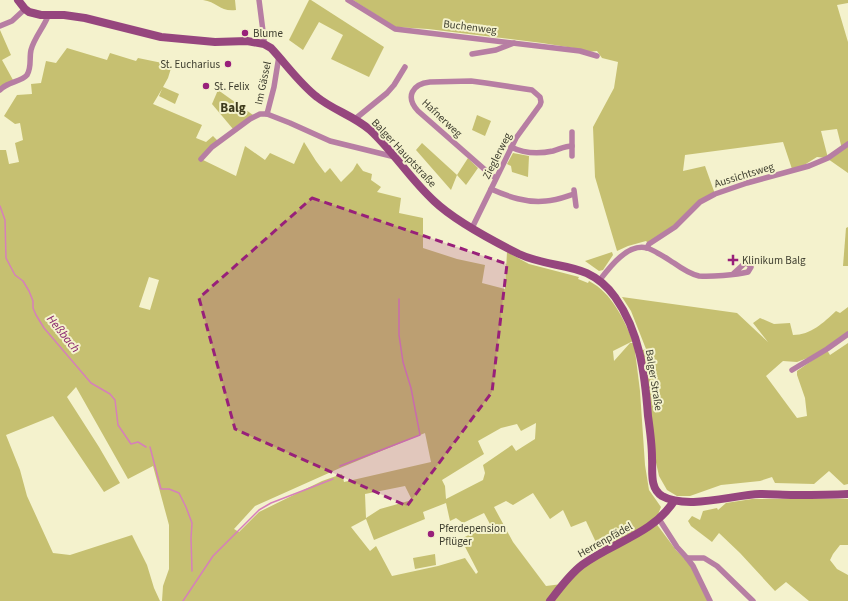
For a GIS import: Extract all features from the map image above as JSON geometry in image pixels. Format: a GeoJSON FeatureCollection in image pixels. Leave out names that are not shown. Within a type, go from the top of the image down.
{"type":"FeatureCollection","features":[{"type":"Feature","properties":{"kind":"street"},"geometry":{"type":"LineString","coordinates":[[18,0],[25,9],[34,14],[48,16],[64,15],[85,18],[161,37],[215,42],[246,41],[264,44],[259,0]]}},
{"type":"Feature","properties":{"kind":"street","name":"Buchenweg"},"geometry":{"type":"LineString","coordinates":[[348,0],[395,29],[580,51],[597,56]]}},
{"type":"Feature","properties":{"kind":"street"},"geometry":{"type":"LineString","coordinates":[[0,26],[12,20],[25,9]]}},
{"type":"Feature","properties":{"kind":"street"},"geometry":{"type":"LineString","coordinates":[[0,90],[8,84],[24,78],[27,75],[32,47],[48,16]]}},
{"type":"Feature","properties":{"kind":"street"},"geometry":{"type":"LineString","coordinates":[[472,54],[496,50],[515,43]]}},
{"type":"Feature","properties":{"kind":"street","name":"Balger Hauptstraße"},"geometry":{"type":"LineString","coordinates":[[264,44],[271,48],[317,97],[355,119],[377,137],[435,203],[472,228],[529,258],[579,269],[599,281]]}},
{"type":"Feature","properties":{"kind":"street","name":"Im Gässel"},"geometry":{"type":"LineString","coordinates":[[266,114],[274,87],[279,56]]}},
{"type":"Feature","properties":{"kind":"street"},"geometry":{"type":"LineString","coordinates":[[355,119],[387,93],[394,85],[405,67]]}},
{"type":"Feature","properties":{"kind":"street","name":"Hafnerweg"},"geometry":{"type":"LineString","coordinates":[[496,178],[418,111],[411,102],[412,94],[417,86],[424,83],[471,81],[532,90],[539,95]]}},
{"type":"Feature","properties":{"kind":"street","name":"Zieglerweg"},"geometry":{"type":"LineString","coordinates":[[472,228],[511,147],[540,105],[541,102],[539,95]]}},
{"type":"Feature","properties":{"kind":"street"},"geometry":{"type":"LineString","coordinates":[[201,158],[212,147],[250,119],[260,114],[266,114],[290,123],[330,141],[395,157]]}},
{"type":"Feature","properties":{"kind":"street"},"geometry":{"type":"LineString","coordinates":[[572,132],[572,156]]}},
{"type":"Feature","properties":{"kind":"street","name":"Aussichtsweg"},"geometry":{"type":"LineString","coordinates":[[599,281],[617,258],[639,248],[647,248],[649,244],[675,227],[700,202],[715,194],[747,183],[809,166],[828,158],[848,144]]}},
{"type":"Feature","properties":{"kind":"street"},"geometry":{"type":"LineString","coordinates":[[511,147],[522,151],[536,153],[554,151],[572,146]]}},
{"type":"Feature","properties":{"kind":"street"},"geometry":{"type":"LineString","coordinates":[[491,189],[510,197],[524,200],[547,201],[574,192],[576,206]]}},
{"type":"Feature","properties":{"kind":"street"},"geometry":{"type":"LineString","coordinates":[[647,248],[684,270],[698,276],[733,274]]}},
{"type":"Feature","properties":{"kind":"street","name":"Balger Straße"},"geometry":{"type":"LineString","coordinates":[[599,281],[610,291],[620,305],[632,329],[643,371],[652,458],[652,480],[657,492],[672,500]]}},
{"type":"Feature","properties":{"kind":"street"},"geometry":{"type":"LineString","coordinates":[[792,370],[848,334]]}},
{"type":"Feature","properties":{"kind":"street"},"geometry":{"type":"LineString","coordinates":[[672,500],[690,502],[762,494],[848,494]]}},
{"type":"Feature","properties":{"kind":"street","name":"Herrenpfädel"},"geometry":{"type":"LineString","coordinates":[[550,601],[572,573],[583,565],[645,530],[668,510],[672,500]]}},
{"type":"Feature","properties":{"kind":"street"},"geometry":{"type":"LineString","coordinates":[[659,518],[677,547],[688,558],[710,601]]}},
{"type":"Feature","properties":{"kind":"street"},"geometry":{"type":"LineString","coordinates":[[688,558],[704,558],[717,566],[753,601]]}},
{"type":"Feature","properties":{"kind":"highlighted area"},"geometry":{"type":"Polygon","coordinates":[[[312,198],[507,264],[492,392],[407,506],[235,429],[199,298],[312,198]]]}},
{"type":"Feature","properties":{"kind":"shaded area"},"geometry":{"type":"Polygon","coordinates":[[[203,0],[235,0],[236,10],[226,10],[203,0]]]}},
{"type":"Feature","properties":{"kind":"shaded area"},"geometry":{"type":"Polygon","coordinates":[[[309,0],[384,47],[369,77],[331,59],[343,35],[319,22],[303,50],[289,40],[309,0]]]}},
{"type":"Feature","properties":{"kind":"shaded area"},"geometry":{"type":"Polygon","coordinates":[[[353,0],[848,0],[848,3],[837,5],[848,42],[848,173],[828,159],[842,149],[837,129],[821,131],[828,158],[817,157],[793,172],[783,142],[685,155],[683,171],[705,166],[715,194],[700,202],[675,227],[649,244],[646,241],[617,251],[595,177],[593,127],[614,88],[618,62],[602,58],[597,51],[588,52],[580,49],[542,43],[428,29],[395,27],[353,0]]]}},
{"type":"Feature","properties":{"kind":"shaded area"},"geometry":{"type":"Polygon","coordinates":[[[0,30],[11,55],[2,60],[13,80],[0,87],[0,30]]]}},
{"type":"Feature","properties":{"kind":"shaded area"},"geometry":{"type":"Polygon","coordinates":[[[67,48],[107,60],[110,53],[136,61],[138,58],[172,65],[168,78],[163,87],[179,94],[175,104],[159,96],[162,89],[153,104],[202,125],[196,138],[206,142],[213,136],[219,142],[201,159],[236,176],[245,146],[265,160],[270,153],[294,164],[304,142],[325,173],[330,168],[341,182],[353,170],[357,163],[363,171],[372,174],[371,180],[381,187],[377,192],[401,198],[399,213],[423,218],[423,248],[457,259],[485,265],[482,283],[505,289],[507,252],[529,264],[579,277],[578,279],[588,283],[589,281],[597,286],[616,307],[633,341],[613,351],[614,361],[630,343],[634,343],[640,391],[645,465],[649,490],[661,507],[655,522],[676,550],[691,565],[708,601],[162,601],[163,586],[169,569],[169,525],[153,466],[128,479],[76,387],[67,397],[120,483],[104,492],[53,416],[6,435],[20,470],[27,496],[53,553],[70,555],[132,535],[147,565],[154,588],[160,601],[0,601],[0,150],[6,150],[9,164],[19,162],[15,143],[23,140],[20,123],[15,124],[4,116],[17,95],[32,94],[31,84],[41,83],[46,61],[56,63],[67,48]],[[149,277],[139,307],[150,310],[159,280],[149,277]],[[536,423],[521,431],[517,424],[501,428],[478,441],[484,454],[442,480],[445,486],[446,499],[483,480],[485,473],[483,465],[512,445],[516,451],[535,439],[536,423]],[[425,433],[340,468],[255,506],[234,529],[239,532],[259,512],[322,481],[342,474],[344,482],[431,462],[425,433]],[[405,486],[365,494],[366,518],[380,509],[412,500],[405,486]],[[533,493],[513,505],[506,501],[494,507],[513,542],[546,586],[562,584],[601,553],[586,521],[571,527],[563,510],[550,519],[533,493]],[[446,503],[423,512],[425,519],[374,540],[366,519],[351,527],[370,551],[376,546],[392,576],[438,566],[465,558],[476,574],[478,572],[461,539],[490,524],[484,513],[463,523],[456,518],[450,521],[446,503]]]}},
{"type":"Feature","properties":{"kind":"shaded area"},"geometry":{"type":"Polygon","coordinates":[[[218,90],[253,115],[233,129],[212,104],[218,90]]]}},
{"type":"Feature","properties":{"kind":"shaded area"},"geometry":{"type":"Polygon","coordinates":[[[477,115],[491,121],[485,136],[472,130],[477,115]]]}},
{"type":"Feature","properties":{"kind":"shaded area"},"geometry":{"type":"Polygon","coordinates":[[[422,143],[457,175],[451,190],[416,150],[422,143]]]}},
{"type":"Feature","properties":{"kind":"shaded area"},"geometry":{"type":"Polygon","coordinates":[[[513,153],[529,156],[528,177],[512,172],[511,166],[507,164],[513,153]]]}},
{"type":"Feature","properties":{"kind":"shaded area"},"geometry":{"type":"Polygon","coordinates":[[[468,158],[478,168],[466,185],[457,175],[468,158]]]}},
{"type":"Feature","properties":{"kind":"shaded area"},"geometry":{"type":"Polygon","coordinates":[[[848,227],[848,266],[843,266],[846,228],[848,227]]]}},
{"type":"Feature","properties":{"kind":"shaded area"},"geometry":{"type":"Polygon","coordinates":[[[612,252],[613,255],[603,270],[599,271],[585,261],[612,252]]]}},
{"type":"Feature","properties":{"kind":"shaded area"},"geometry":{"type":"Polygon","coordinates":[[[622,297],[737,313],[768,342],[753,323],[760,318],[774,324],[790,323],[793,335],[811,331],[836,311],[840,313],[848,307],[848,333],[813,356],[797,362],[783,361],[766,376],[797,418],[807,416],[805,398],[797,371],[827,350],[830,355],[848,343],[848,484],[844,485],[829,471],[814,484],[775,483],[772,477],[760,481],[721,485],[690,496],[677,496],[667,490],[659,476],[653,449],[640,351],[646,349],[631,311],[622,297]]]}},
{"type":"Feature","properties":{"kind":"shaded area"},"geometry":{"type":"Polygon","coordinates":[[[752,499],[848,499],[848,545],[840,545],[830,560],[837,569],[848,575],[848,601],[809,601],[786,582],[775,591],[740,553],[719,533],[712,542],[691,526],[688,521],[692,516],[700,520],[703,511],[717,508],[718,510],[726,503],[752,499]]]}},
{"type":"Feature","properties":{"kind":"shaded area"},"geometry":{"type":"Polygon","coordinates":[[[435,554],[436,565],[415,569],[413,558],[435,554]]]}},
{"type":"Feature","properties":{"kind":"waterway","name":"Heßbach"},"geometry":{"type":"LineString","coordinates":[[0,206],[5,220],[6,258],[15,275],[23,281],[29,291],[36,315],[44,328],[91,383],[110,394],[115,400],[118,425],[131,444],[138,442],[146,447]]}},
{"type":"Feature","properties":{"kind":"waterway"},"geometry":{"type":"LineString","coordinates":[[340,466],[420,435],[411,388],[403,362],[399,335],[399,299]]}},
{"type":"Feature","properties":{"kind":"waterway","name":"Heßbach"},"geometry":{"type":"LineString","coordinates":[[150,447],[161,489],[169,489],[179,493],[192,523],[192,571]]}},
{"type":"Feature","properties":{"kind":"waterway"},"geometry":{"type":"LineString","coordinates":[[183,601],[213,556],[259,510],[271,503],[333,479]]}},
{"type":"Feature","properties":{"kind":"place","name":"Blume"},"geometry":{"type":"Point","coordinates":[245,33]}},
{"type":"Feature","properties":{"kind":"place","name":"St. Eucharius"},"geometry":{"type":"Point","coordinates":[228,64]}},
{"type":"Feature","properties":{"kind":"place","name":"St. Felix"},"geometry":{"type":"Point","coordinates":[206,86]}},
{"type":"Feature","properties":{"kind":"place","name":"Klinikum Balg"},"geometry":{"type":"Point","coordinates":[733,260]}},
{"type":"Feature","properties":{"kind":"place","name":"Pferdepension Pflüger"},"geometry":{"type":"Point","coordinates":[431,534]}},
{"type":"Feature","properties":{"kind":"district","name":"Balg"},"geometry":{"type":"Point","coordinates":[233,108]}}]}
